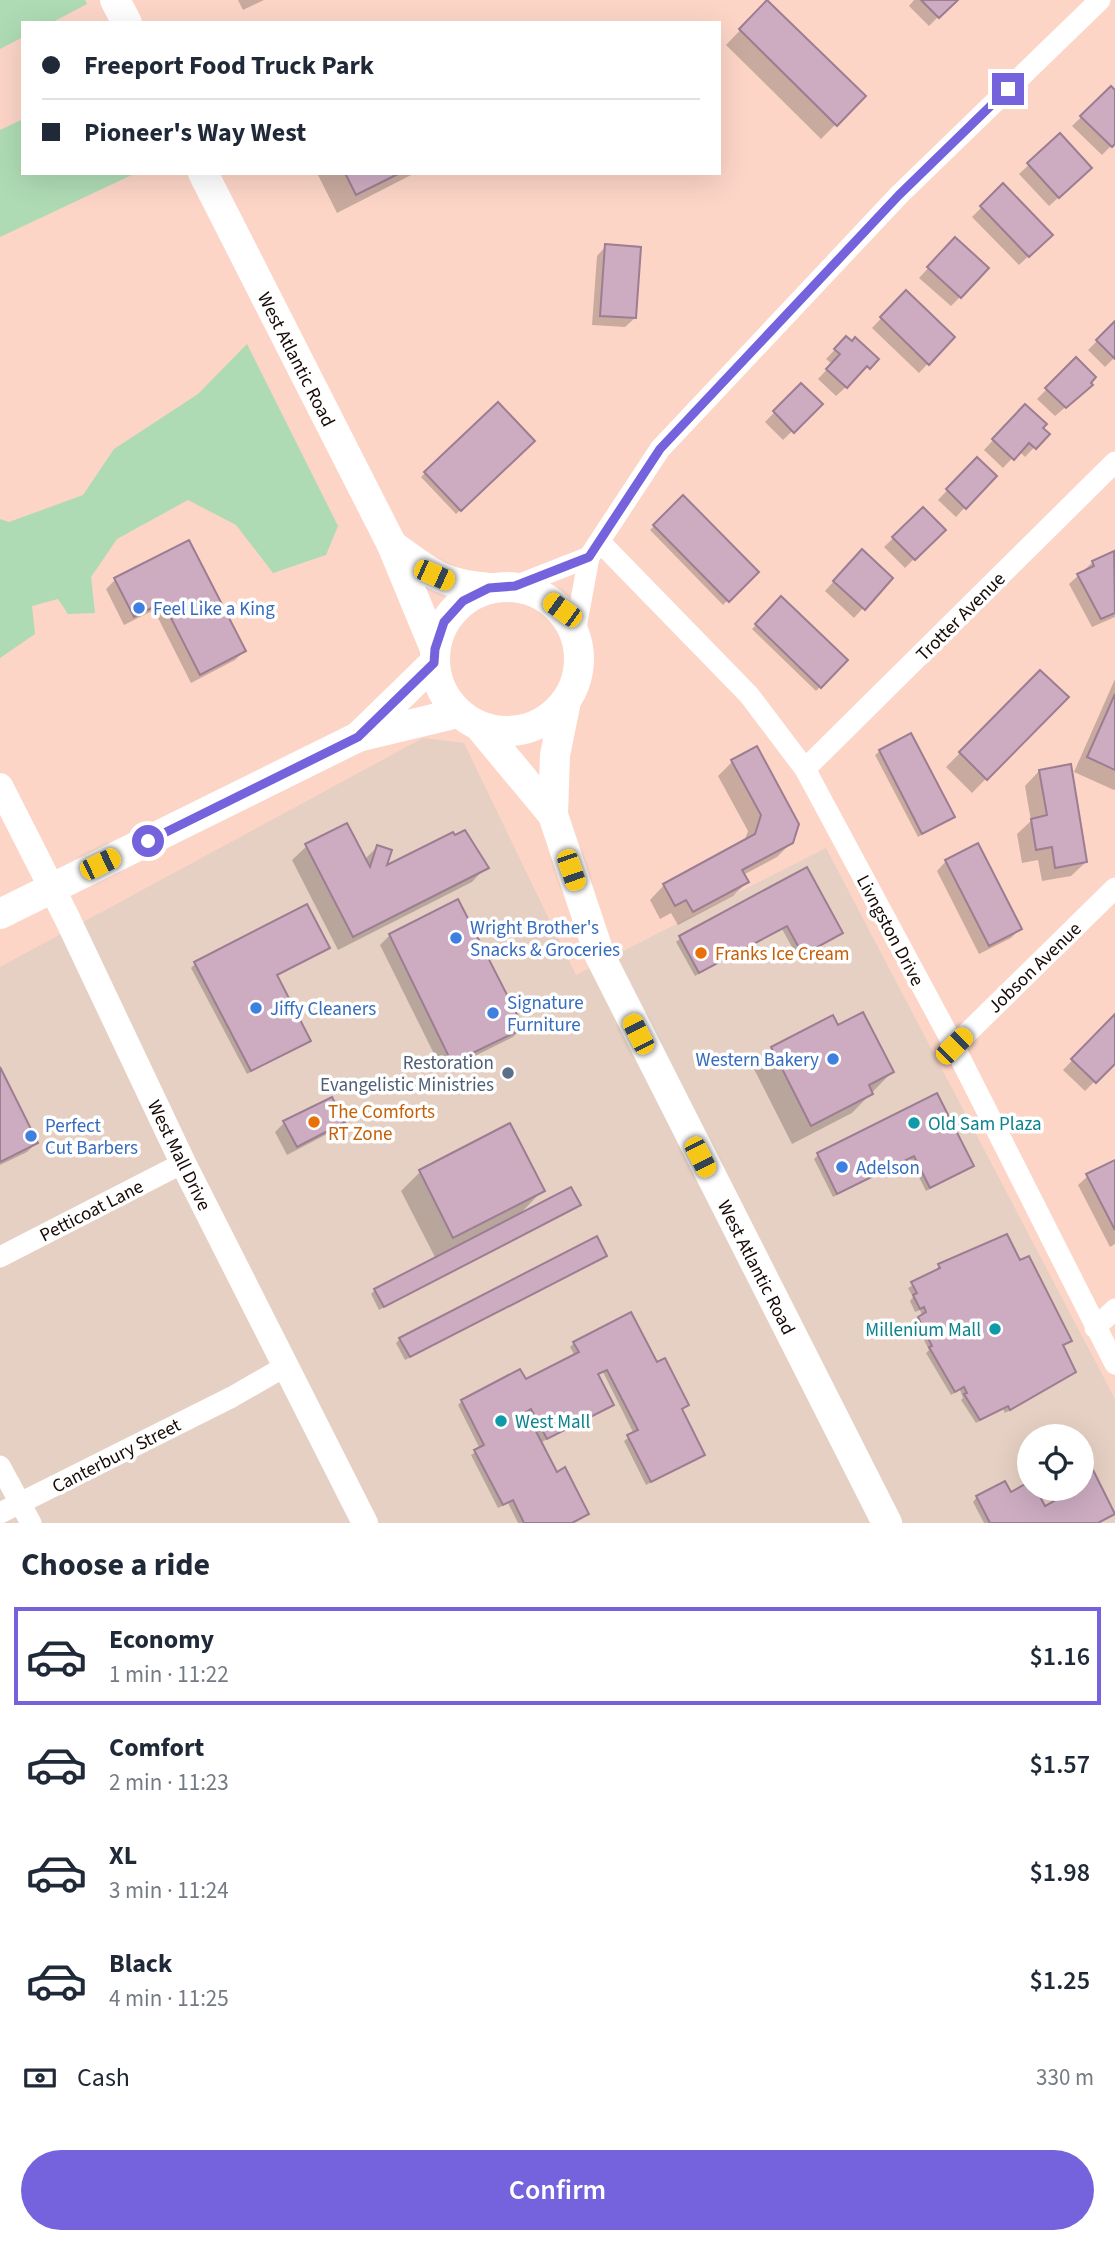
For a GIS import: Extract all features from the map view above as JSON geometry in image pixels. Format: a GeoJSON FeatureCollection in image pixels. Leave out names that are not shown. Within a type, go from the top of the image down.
{"type":"FeatureCollection","features":[{"type":"Feature","properties":{"kind":"main road"},"geometry":{"type":"LineString","coordinates":[[115,0],[126,21]]}},
{"type":"Feature","properties":{"kind":"main road","name":"West Atlantic Road"},"geometry":{"type":"LineString","coordinates":[[204,175],[392,545],[435,656]]}},
{"type":"Feature","properties":{"kind":"main road","name":"West Atlantic Road"},"geometry":{"type":"LineString","coordinates":[[392,545],[434,575],[455,585],[502,587]]}},
{"type":"Feature","properties":{"kind":"main road"},"geometry":{"type":"LineString","coordinates":[[502,587],[540,594],[562,610],[576,633],[580,656],[577,680],[566,701],[549,718],[527,729],[503,731],[468,719],[441,690],[435,656],[444,622],[463,601],[502,587]]}},
{"type":"Feature","properties":{"kind":"main road"},"geometry":{"type":"LineString","coordinates":[[358,737],[435,656]]}},
{"type":"Feature","properties":{"kind":"main road","name":"West Atlantic Road"},"geometry":{"type":"LineString","coordinates":[[566,701],[555,755],[553,815],[612,984],[887,1523]]}},
{"type":"Feature","properties":{"kind":"main road"},"geometry":{"type":"LineString","coordinates":[[0,914],[358,737],[468,719]]}},
{"type":"Feature","properties":{"kind":"main road","name":"West Atlantic Road"},"geometry":{"type":"LineString","coordinates":[[468,719],[553,815]]}},
{"type":"Feature","properties":{"kind":"street"},"geometry":{"type":"LineString","coordinates":[[576,633],[595,549],[660,449],[899,195],[1100,0]]}},
{"type":"Feature","properties":{"kind":"street","name":"Trotter Avenue"},"geometry":{"type":"LineString","coordinates":[[805,769],[1115,462]]}},
{"type":"Feature","properties":{"kind":"street"},"geometry":{"type":"LineString","coordinates":[[502,587],[595,549]]}},
{"type":"Feature","properties":{"kind":"street","name":"Livngston Drive"},"geometry":{"type":"LineString","coordinates":[[595,549],[749,695],[805,769],[954,1046],[1115,1364]]}},
{"type":"Feature","properties":{"kind":"street","name":"West Mall Drive"},"geometry":{"type":"LineString","coordinates":[[0,786],[52,888],[183,1163],[365,1523]]}},
{"type":"Feature","properties":{"kind":"street","name":"Jobson Avenue"},"geometry":{"type":"LineString","coordinates":[[954,1046],[1115,888]]}},
{"type":"Feature","properties":{"kind":"street","name":"Petticoat Lane"},"geometry":{"type":"LineString","coordinates":[[0,1257],[183,1163]]}},
{"type":"Feature","properties":{"kind":"street"},"geometry":{"type":"LineString","coordinates":[[1096,1328],[1115,1309]]}},
{"type":"Feature","properties":{"kind":"street","name":"Canterbury Street"},"geometry":{"type":"LineString","coordinates":[[0,1513],[232,1397],[286,1366]]}},
{"type":"Feature","properties":{"kind":"street"},"geometry":{"type":"LineString","coordinates":[[0,1466],[31,1523]]}},
{"type":"Feature","properties":{"kind":"shaded area"},"geometry":{"type":"Polygon","coordinates":[[[423,738],[464,743],[576,975],[826,848],[1115,1399],[1115,1523],[0,1523],[0,967],[423,738]]]}},
{"type":"Feature","properties":{"kind":"green space"},"geometry":{"type":"Polygon","coordinates":[[[0,0],[85,0],[87,4],[55,21],[21,21],[21,38],[0,49],[0,0]]]}},
{"type":"Feature","properties":{"kind":"green space"},"geometry":{"type":"Polygon","coordinates":[[[21,120],[21,175],[132,175],[0,237],[0,130],[21,120]]]}},
{"type":"Feature","properties":{"kind":"green space"},"geometry":{"type":"Polygon","coordinates":[[[247,344],[338,526],[326,555],[273,573],[236,525],[188,500],[117,539],[91,577],[95,613],[68,614],[58,599],[32,606],[35,634],[0,658],[0,519],[9,522],[83,495],[114,449],[198,394],[247,344]]]}},
{"type":"Feature","properties":{"kind":"building"},"geometry":{"type":"Polygon","coordinates":[[[767,0],[866,96],[837,126],[739,29],[767,0]]]}},
{"type":"Feature","properties":{"kind":"building"},"geometry":{"type":"Polygon","coordinates":[[[921,0],[958,0],[939,18],[921,0]]]}},
{"type":"Feature","properties":{"kind":"building"},"geometry":{"type":"Polygon","coordinates":[[[1111,86],[1115,90],[1115,144],[1112,147],[1080,116],[1111,86]]]}},
{"type":"Feature","properties":{"kind":"building"},"geometry":{"type":"Polygon","coordinates":[[[1060,133],[1092,168],[1059,198],[1027,163],[1060,133]]]}},
{"type":"Feature","properties":{"kind":"building"},"geometry":{"type":"Polygon","coordinates":[[[346,175],[396,175],[356,195],[346,175]]]}},
{"type":"Feature","properties":{"kind":"building"},"geometry":{"type":"Polygon","coordinates":[[[1003,183],[1053,235],[1029,257],[980,206],[1003,183]]]}},
{"type":"Feature","properties":{"kind":"building"},"geometry":{"type":"Polygon","coordinates":[[[955,237],[989,268],[961,298],[927,267],[955,237]]]}},
{"type":"Feature","properties":{"kind":"building"},"geometry":{"type":"Polygon","coordinates":[[[605,244],[641,247],[636,318],[600,316],[605,244]]]}},
{"type":"Feature","properties":{"kind":"building"},"geometry":{"type":"Polygon","coordinates":[[[906,290],[955,337],[929,365],[880,317],[906,290]]]}},
{"type":"Feature","properties":{"kind":"building"},"geometry":{"type":"Polygon","coordinates":[[[1115,321],[1115,359],[1096,340],[1115,321]]]}},
{"type":"Feature","properties":{"kind":"building"},"geometry":{"type":"Polygon","coordinates":[[[846,336],[852,341],[855,337],[879,359],[870,369],[867,366],[847,388],[826,369],[840,354],[834,349],[846,336]]]}},
{"type":"Feature","properties":{"kind":"building"},"geometry":{"type":"Polygon","coordinates":[[[1076,357],[1096,377],[1091,383],[1093,385],[1066,408],[1045,388],[1076,357]]]}},
{"type":"Feature","properties":{"kind":"building"},"geometry":{"type":"Polygon","coordinates":[[[801,383],[823,404],[794,433],[773,411],[801,383]]]}},
{"type":"Feature","properties":{"kind":"building"},"geometry":{"type":"Polygon","coordinates":[[[498,402],[535,441],[461,511],[424,472],[498,402]]]}},
{"type":"Feature","properties":{"kind":"building"},"geometry":{"type":"Polygon","coordinates":[[[1025,404],[1047,424],[1043,428],[1050,434],[1036,449],[1029,443],[1014,460],[992,439],[1025,404]]]}},
{"type":"Feature","properties":{"kind":"building"},"geometry":{"type":"Polygon","coordinates":[[[977,457],[997,476],[966,509],[946,489],[977,457]]]}},
{"type":"Feature","properties":{"kind":"building"},"geometry":{"type":"Polygon","coordinates":[[[683,495],[759,572],[729,602],[653,525],[683,495]]]}},
{"type":"Feature","properties":{"kind":"building"},"geometry":{"type":"Polygon","coordinates":[[[923,507],[946,530],[915,560],[892,537],[923,507]]]}},
{"type":"Feature","properties":{"kind":"building"},"geometry":{"type":"Polygon","coordinates":[[[189,540],[246,651],[200,675],[163,602],[134,617],[114,578],[189,540]]]}},
{"type":"Feature","properties":{"kind":"building"},"geometry":{"type":"Polygon","coordinates":[[[862,549],[893,578],[865,610],[833,581],[862,549]]]}},
{"type":"Feature","properties":{"kind":"building"},"geometry":{"type":"Polygon","coordinates":[[[1114,551],[1115,613],[1101,619],[1077,574],[1094,566],[1092,561],[1114,551]]]}},
{"type":"Feature","properties":{"kind":"building"},"geometry":{"type":"Polygon","coordinates":[[[781,596],[848,660],[821,688],[755,624],[781,596]]]}},
{"type":"Feature","properties":{"kind":"building"},"geometry":{"type":"Polygon","coordinates":[[[1040,670],[1069,697],[987,780],[959,752],[1040,670]]]}},
{"type":"Feature","properties":{"kind":"building"},"geometry":{"type":"Polygon","coordinates":[[[1115,694],[1115,770],[1087,757],[1115,694]]]}},
{"type":"Feature","properties":{"kind":"building"},"geometry":{"type":"Polygon","coordinates":[[[911,733],[955,817],[922,834],[879,750],[911,733]]]}},
{"type":"Feature","properties":{"kind":"building"},"geometry":{"type":"Polygon","coordinates":[[[757,746],[799,824],[793,843],[742,870],[749,882],[693,912],[686,900],[675,906],[663,884],[755,834],[761,815],[731,760],[757,746]]]}},
{"type":"Feature","properties":{"kind":"building"},"geometry":{"type":"Polygon","coordinates":[[[1071,764],[1087,862],[1055,868],[1052,847],[1036,850],[1031,819],[1047,815],[1039,770],[1071,764]]]}},
{"type":"Feature","properties":{"kind":"building"},"geometry":{"type":"Polygon","coordinates":[[[347,823],[370,867],[377,845],[392,850],[387,865],[453,832],[455,835],[465,830],[489,868],[353,937],[305,844],[347,823]]]}},
{"type":"Feature","properties":{"kind":"building"},"geometry":{"type":"Polygon","coordinates":[[[978,843],[1022,929],[989,946],[945,860],[978,843]]]}},
{"type":"Feature","properties":{"kind":"building"},"geometry":{"type":"Polygon","coordinates":[[[807,867],[843,933],[803,955],[787,926],[699,973],[679,936],[807,867]]]}},
{"type":"Feature","properties":{"kind":"building"},"geometry":{"type":"Polygon","coordinates":[[[458,899],[524,1028],[452,1063],[389,934],[458,899]]]}},
{"type":"Feature","properties":{"kind":"building","name":"Jiffy Cleaners"},"geometry":{"type":"Polygon","coordinates":[[[307,904],[330,948],[277,975],[311,1041],[251,1071],[194,962],[307,904]]]}},
{"type":"Feature","properties":{"kind":"building","name":"Western Bakery"},"geometry":{"type":"Polygon","coordinates":[[[863,1012],[894,1072],[869,1085],[873,1094],[811,1126],[771,1047],[833,1015],[838,1025],[863,1012]]]}},
{"type":"Feature","properties":{"kind":"building"},"geometry":{"type":"Polygon","coordinates":[[[1115,1014],[1115,1064],[1096,1083],[1071,1059],[1115,1014]]]}},
{"type":"Feature","properties":{"kind":"building"},"geometry":{"type":"Polygon","coordinates":[[[0,1067],[38,1143],[0,1162],[0,1067]]]}},
{"type":"Feature","properties":{"kind":"building","name":"Old Sam Plaza"},"geometry":{"type":"Polygon","coordinates":[[[937,1093],[974,1166],[930,1188],[914,1156],[837,1194],[817,1153],[937,1093]]]}},
{"type":"Feature","properties":{"kind":"building","name":"The Comforts RT Zone"},"geometry":{"type":"Polygon","coordinates":[[[332,1097],[345,1122],[297,1147],[283,1121],[332,1097]]]}},
{"type":"Feature","properties":{"kind":"building"},"geometry":{"type":"Polygon","coordinates":[[[510,1123],[545,1191],[453,1238],[419,1170],[510,1123]]]}},
{"type":"Feature","properties":{"kind":"building"},"geometry":{"type":"Polygon","coordinates":[[[1115,1160],[1115,1230],[1086,1174],[1115,1160]]]}},
{"type":"Feature","properties":{"kind":"building"},"geometry":{"type":"Polygon","coordinates":[[[571,1187],[581,1205],[384,1307],[374,1289],[571,1187]]]}},
{"type":"Feature","properties":{"kind":"building","name":"Millenium Mall"},"geometry":{"type":"Polygon","coordinates":[[[1007,1234],[1020,1260],[1029,1256],[1072,1341],[1063,1345],[1076,1372],[1010,1410],[1008,1406],[980,1420],[964,1394],[967,1393],[964,1387],[955,1392],[929,1347],[932,1346],[918,1317],[926,1312],[924,1307],[920,1309],[913,1295],[917,1293],[911,1282],[940,1268],[938,1264],[1007,1234]]]}},
{"type":"Feature","properties":{"kind":"building"},"geometry":{"type":"Polygon","coordinates":[[[597,1236],[607,1256],[410,1357],[399,1338],[597,1236]]]}},
{"type":"Feature","properties":{"kind":"building","name":"West Mall"},"geometry":{"type":"Polygon","coordinates":[[[631,1312],[657,1362],[665,1358],[689,1405],[682,1409],[705,1455],[651,1482],[627,1435],[638,1430],[607,1370],[598,1374],[614,1405],[547,1439],[531,1409],[526,1412],[557,1472],[565,1467],[589,1514],[572,1523],[524,1523],[513,1500],[503,1505],[474,1450],[484,1445],[461,1400],[520,1369],[526,1379],[579,1352],[573,1342],[631,1312]]]}},
{"type":"Feature","properties":{"kind":"building"},"geometry":{"type":"Polygon","coordinates":[[[1094,1472],[1115,1514],[1098,1523],[990,1523],[976,1496],[1005,1481],[1011,1492],[1017,1489],[1017,1501],[1042,1501],[1045,1506],[1054,1501],[1094,1501],[1094,1472]]]}},
{"type":"Feature","properties":{"kind":"place","name":"Feel Like a King"},"geometry":{"type":"Point","coordinates":[139,608]}},
{"type":"Feature","properties":{"kind":"place","name":"Wright Brother's Snacks & Groceries"},"geometry":{"type":"Point","coordinates":[456,938]}},
{"type":"Feature","properties":{"kind":"place","name":"Franks Ice Cream"},"geometry":{"type":"Point","coordinates":[701,953]}},
{"type":"Feature","properties":{"kind":"place","name":"Jiffy Cleaners"},"geometry":{"type":"Point","coordinates":[256,1008]}},
{"type":"Feature","properties":{"kind":"place","name":"Signature Furniture"},"geometry":{"type":"Point","coordinates":[493,1013]}},
{"type":"Feature","properties":{"kind":"place","name":"Western Bakery"},"geometry":{"type":"Point","coordinates":[833,1059]}},
{"type":"Feature","properties":{"kind":"place","name":"Restoration Evangelistic Ministries"},"geometry":{"type":"Point","coordinates":[508,1073]}},
{"type":"Feature","properties":{"kind":"place","name":"The Comforts RT Zone"},"geometry":{"type":"Point","coordinates":[314,1122]}},
{"type":"Feature","properties":{"kind":"place","name":"Old Sam Plaza"},"geometry":{"type":"Point","coordinates":[914,1123]}},
{"type":"Feature","properties":{"kind":"place","name":"Perfect Cut Barbers"},"geometry":{"type":"Point","coordinates":[31,1136]}},
{"type":"Feature","properties":{"kind":"place","name":"Adelson"},"geometry":{"type":"Point","coordinates":[842,1167]}},
{"type":"Feature","properties":{"kind":"place","name":"Millenium Mall"},"geometry":{"type":"Point","coordinates":[995,1329]}},
{"type":"Feature","properties":{"kind":"place","name":"West Mall"},"geometry":{"type":"Point","coordinates":[501,1421]}},
{"type":"Feature","properties":{"kind":"route"},"geometry":{"type":"LineString","coordinates":[[148,841],[358,737],[434,663],[435,649],[444,622],[463,601],[489,588],[515,586],[589,557],[660,449],[899,195],[1008,89]]}}]}
